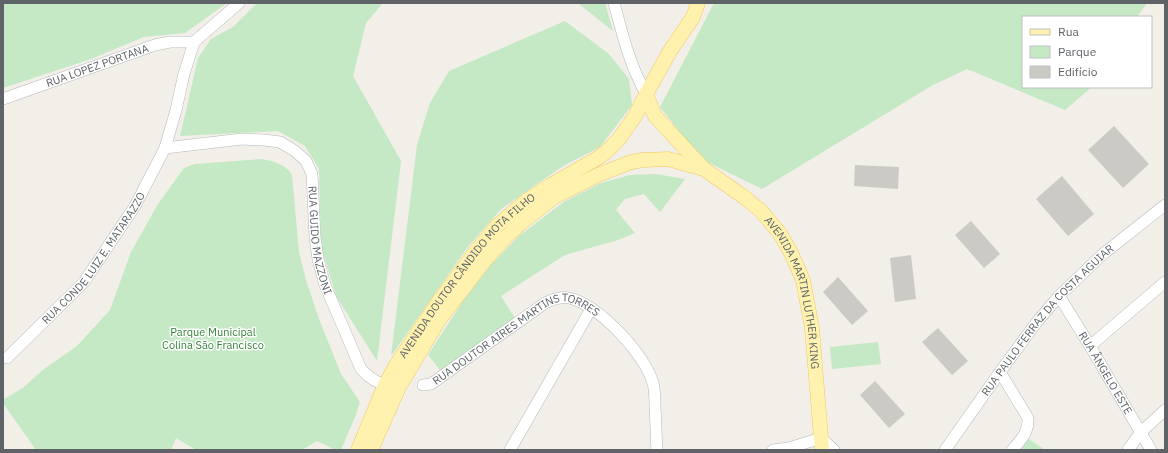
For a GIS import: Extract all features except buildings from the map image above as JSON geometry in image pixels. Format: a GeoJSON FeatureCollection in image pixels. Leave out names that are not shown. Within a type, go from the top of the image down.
{"type":"FeatureCollection","features":[{"type":"Feature","properties":{"kind":"main road"},"geometry":{"type":"LineString","coordinates":[[631,162],[624,160],[620,155],[618,148],[619,138],[635,116],[670,51],[692,17],[698,3]]}},
{"type":"Feature","properties":{"kind":"main road","name":"AVENIDA MARTIN LUTHER KING"},"geometry":{"type":"LineString","coordinates":[[646,94],[655,116],[704,169],[761,211],[781,235],[791,253],[804,280],[812,328],[822,444]]}},
{"type":"Feature","properties":{"kind":"main road"},"geometry":{"type":"LineString","coordinates":[[635,116],[655,116]]}},
{"type":"Feature","properties":{"kind":"main road","name":"AVENIDA DOUTOR CÂNDIDO MOTA FILHO"},"geometry":{"type":"LineString","coordinates":[[358,450],[385,385],[398,362],[437,304],[476,251],[497,226],[526,201],[596,159],[606,152],[619,138]]}},
{"type":"Feature","properties":{"kind":"main road"},"geometry":{"type":"LineString","coordinates":[[668,159],[676,152],[679,142]]}},
{"type":"Feature","properties":{"kind":"main road","name":"AVENIDA MARTIN LUTHER KING"},"geometry":{"type":"LineString","coordinates":[[631,162],[668,159],[704,169]]}},
{"type":"Feature","properties":{"kind":"main road","name":"AVENIDA DOUTOR CÂNDIDO MOTA FILHO"},"geometry":{"type":"LineString","coordinates":[[371,450],[399,387],[439,320],[503,240],[536,210],[554,197],[598,175],[631,162]]}},
{"type":"Feature","properties":{"kind":"street"},"geometry":{"type":"LineString","coordinates":[[194,42],[239,3]]}},
{"type":"Feature","properties":{"kind":"street"},"geometry":{"type":"LineString","coordinates":[[614,3],[627,54],[636,76],[646,94]]}},
{"type":"Feature","properties":{"kind":"street","name":"RUA LOPEZ PORTANA"},"geometry":{"type":"LineString","coordinates":[[3,99],[155,45],[170,42],[194,42]]}},
{"type":"Feature","properties":{"kind":"street","name":"RUA CONDE LUIZ E. MATARAZZO"},"geometry":{"type":"LineString","coordinates":[[7,358],[84,282],[135,206],[165,148],[176,110],[184,74],[194,42]]}},
{"type":"Feature","properties":{"kind":"street","name":"RUA GUIDO MAZZONI"},"geometry":{"type":"LineString","coordinates":[[165,148],[242,139],[264,140],[280,142],[295,151],[306,161],[312,174],[315,237],[318,259],[325,285],[361,369],[369,378],[385,385],[399,387]]}},
{"type":"Feature","properties":{"kind":"street","name":"RUA PAULO FERRAZ DA COSTA AGUIAR"},"geometry":{"type":"LineString","coordinates":[[945,450],[1036,323],[1059,296],[1103,254],[1165,205]]}},
{"type":"Feature","properties":{"kind":"street"},"geometry":{"type":"LineString","coordinates":[[1090,346],[1165,282]]}},
{"type":"Feature","properties":{"kind":"street","name":"RUA ÂNGELO ESTE"},"geometry":{"type":"LineString","coordinates":[[1059,296],[1151,450]]}},
{"type":"Feature","properties":{"kind":"street","name":"RUA DOUTOR AIRES MARTINS TORRES"},"geometry":{"type":"LineString","coordinates":[[423,385],[431,384],[545,303],[556,298],[568,298],[591,309],[605,319],[622,336],[642,361],[654,385],[657,450]]}},
{"type":"Feature","properties":{"kind":"street"},"geometry":{"type":"LineString","coordinates":[[510,450],[591,309]]}},
{"type":"Feature","properties":{"kind":"street"},"geometry":{"type":"LineString","coordinates":[[1000,372],[1028,418],[1028,426],[1024,437],[1012,450]]}},
{"type":"Feature","properties":{"kind":"street"},"geometry":{"type":"LineString","coordinates":[[1128,450],[1140,433],[1165,410]]}},
{"type":"Feature","properties":{"kind":"street"},"geometry":{"type":"LineString","coordinates":[[773,450],[822,444],[834,450]]}},
{"type":"Feature","properties":{"kind":"green space"},"geometry":{"type":"Polygon","coordinates":[[[3,3],[227,3],[185,33],[144,37],[91,59],[3,88],[3,3]]]}},
{"type":"Feature","properties":{"kind":"green space"},"geometry":{"type":"Polygon","coordinates":[[[257,3],[383,3],[366,23],[353,76],[401,161],[377,361],[336,296],[321,246],[319,169],[305,146],[278,131],[180,136],[198,58],[211,39],[233,27],[257,3]]]}},
{"type":"Feature","properties":{"kind":"green space"},"geometry":{"type":"Polygon","coordinates":[[[578,3],[605,3],[613,31],[578,3]]]}},
{"type":"Feature","properties":{"kind":"green space"},"geometry":{"type":"Polygon","coordinates":[[[714,3],[1147,3],[1138,16],[1022,16],[1022,88],[1091,88],[1065,110],[967,69],[933,85],[762,189],[701,159],[660,107],[714,3]]]}},
{"type":"Feature","properties":{"kind":"green space"},"geometry":{"type":"Polygon","coordinates":[[[565,21],[609,54],[629,79],[632,105],[600,147],[563,166],[501,209],[467,248],[391,356],[417,145],[430,103],[449,71],[565,21]]]}},
{"type":"Feature","properties":{"kind":"green space","name":"Parque Municipal Colina São Francisco"},"geometry":{"type":"Polygon","coordinates":[[[261,159],[283,166],[292,175],[299,252],[306,280],[319,319],[341,374],[360,402],[341,450],[336,450],[317,441],[302,450],[196,450],[176,438],[171,450],[36,450],[3,403],[3,400],[24,387],[44,369],[77,346],[110,310],[131,252],[158,204],[184,168],[195,164],[261,159]]]}},
{"type":"Feature","properties":{"kind":"green space"},"geometry":{"type":"Polygon","coordinates":[[[656,174],[685,179],[660,212],[644,194],[625,199],[616,210],[635,233],[618,240],[565,255],[501,296],[516,320],[440,370],[428,355],[463,301],[490,266],[519,236],[565,201],[601,183],[630,175],[656,174]]]}},
{"type":"Feature","properties":{"kind":"green space"},"geometry":{"type":"Polygon","coordinates":[[[878,342],[881,364],[832,369],[830,347],[878,342]]]}},
{"type":"Feature","properties":{"kind":"green space"},"geometry":{"type":"Polygon","coordinates":[[[1029,439],[1045,450],[1020,450],[1029,439]]]}}]}
